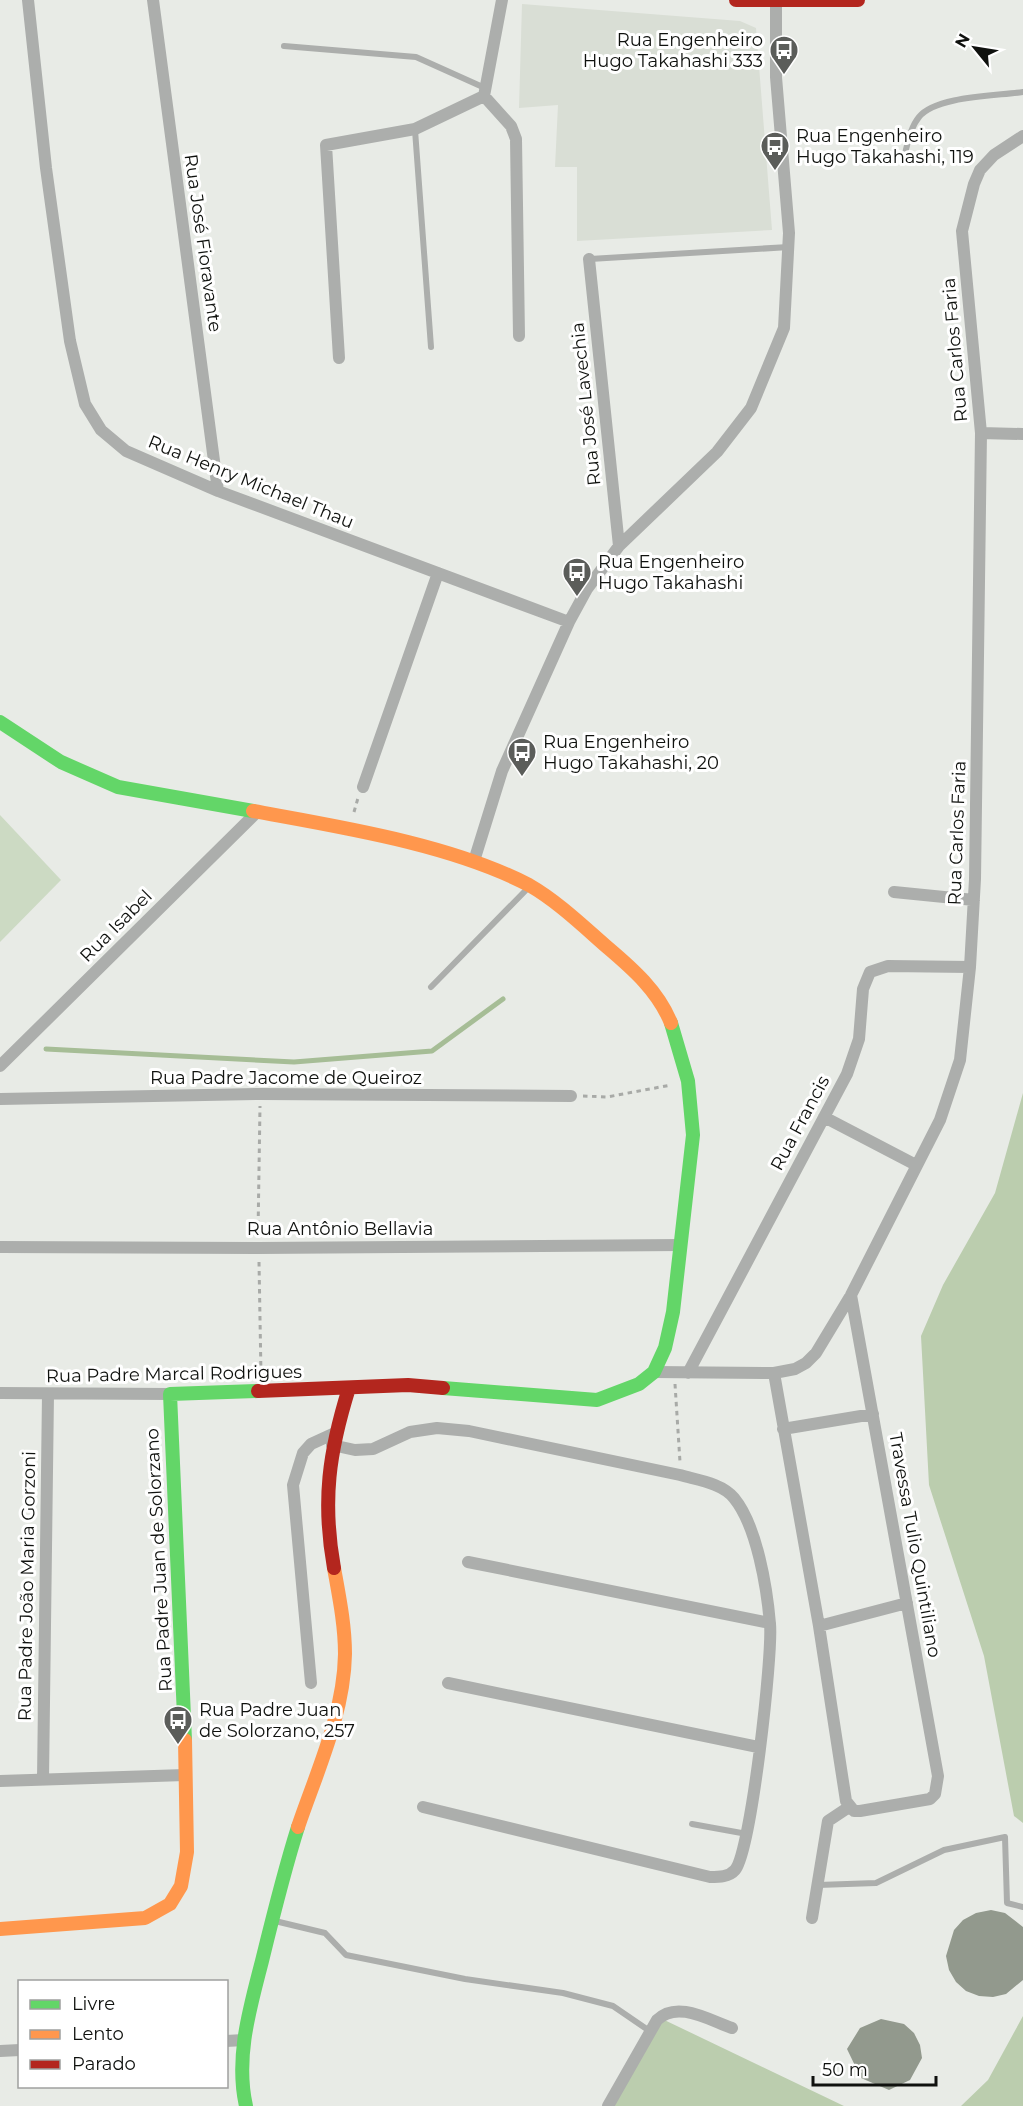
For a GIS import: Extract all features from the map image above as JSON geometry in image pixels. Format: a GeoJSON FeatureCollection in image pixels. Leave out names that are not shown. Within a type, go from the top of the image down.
{"type":"FeatureCollection","features":[{"type":"Feature","properties":{"kind":"main road"},"geometry":{"type":"LineString","coordinates":[[736,0],[858,0]]}},
{"type":"Feature","properties":{"kind":"main road"},"geometry":{"type":"LineString","coordinates":[[0,722],[61,762],[118,787],[348,828],[474,861],[530,886],[599,939],[650,987],[666,1010],[677,1037],[692,1105],[693,1134],[671,1321],[665,1348],[654,1372]]}},
{"type":"Feature","properties":{"kind":"main road","name":"Rua Padre Marcal Rodrigues"},"geometry":{"type":"LineString","coordinates":[[170,1394],[408,1385],[597,1400],[639,1384],[654,1372]]}},
{"type":"Feature","properties":{"kind":"main road"},"geometry":{"type":"LineString","coordinates":[[246,2106],[242,2071],[243,2040],[272,1920],[297,1833],[339,1706],[346,1644],[327,1504],[327,1482],[334,1439],[349,1388]]}},
{"type":"Feature","properties":{"kind":"main road","name":"Rua Padre Juan de Solorzano"},"geometry":{"type":"LineString","coordinates":[[0,1929],[145,1918],[163,1912],[175,1899],[187,1858],[170,1394]]}},
{"type":"Feature","properties":{"kind":"street","name":"Rua Henry Michael Thau"},"geometry":{"type":"LineString","coordinates":[[28,0],[46,168],[70,341],[85,404],[100,430],[126,451],[218,491],[569,622]]}},
{"type":"Feature","properties":{"kind":"street","name":"Rua José Fioravante"},"geometry":{"type":"LineString","coordinates":[[153,0],[218,491]]}},
{"type":"Feature","properties":{"kind":"street"},"geometry":{"type":"LineString","coordinates":[[502,0],[484,92],[511,126],[516,139],[519,336]]}},
{"type":"Feature","properties":{"kind":"street"},"geometry":{"type":"LineString","coordinates":[[474,861],[502,771],[569,622],[587,589],[619,546],[717,452],[751,408],[784,328],[789,248],[786,170],[776,77],[776,1]]}},
{"type":"Feature","properties":{"kind":"street"},"geometry":{"type":"LineString","coordinates":[[339,358],[321,146],[414,129],[484,92]]}},
{"type":"Feature","properties":{"kind":"street","name":"Rua Carlos Faria"},"geometry":{"type":"LineString","coordinates":[[654,1372],[774,1373],[795,1369],[816,1353],[850,1295],[940,1120],[960,1060],[970,967],[974,900],[981,433],[962,231],[980,170],[994,155],[1023,136]]}},
{"type":"Feature","properties":{"kind":"street","name":"Rua José Lavechia"},"geometry":{"type":"LineString","coordinates":[[589,259],[619,546]]}},
{"type":"Feature","properties":{"kind":"street"},"geometry":{"type":"LineString","coordinates":[[981,433],[1023,434]]}},
{"type":"Feature","properties":{"kind":"street"},"geometry":{"type":"LineString","coordinates":[[363,787],[438,573]]}},
{"type":"Feature","properties":{"kind":"street","name":"Rua Isabel"},"geometry":{"type":"LineString","coordinates":[[0,1066],[257,812]]}},
{"type":"Feature","properties":{"kind":"street"},"geometry":{"type":"LineString","coordinates":[[894,892],[974,900]]}},
{"type":"Feature","properties":{"kind":"street","name":"Rua Francis"},"geometry":{"type":"LineString","coordinates":[[688,1373],[853,1059],[859,1039],[863,989],[870,972],[888,966],[970,967]]}},
{"type":"Feature","properties":{"kind":"street","name":"Rua Padre Jacome de Queiroz"},"geometry":{"type":"LineString","coordinates":[[0,1099],[260,1094],[571,1096]]}},
{"type":"Feature","properties":{"kind":"street"},"geometry":{"type":"LineString","coordinates":[[824,1117],[916,1165]]}},
{"type":"Feature","properties":{"kind":"street","name":"Rua Antônio Bellavia"},"geometry":{"type":"LineString","coordinates":[[0,1247],[681,1245]]}},
{"type":"Feature","properties":{"kind":"street","name":"Travessa Tulio Quintiliano"},"geometry":{"type":"LineString","coordinates":[[850,1295],[938,1776],[935,1794],[930,1799],[854,1809]]}},
{"type":"Feature","properties":{"kind":"street"},"geometry":{"type":"LineString","coordinates":[[774,1373],[854,1809],[828,1821],[813,1918]]}},
{"type":"Feature","properties":{"kind":"street","name":"Rua Padre Marcal Rodrigues"},"geometry":{"type":"LineString","coordinates":[[0,1393],[170,1394]]}},
{"type":"Feature","properties":{"kind":"street","name":"Rua Padre João Maria Gorzoni"},"geometry":{"type":"LineString","coordinates":[[43,1779],[48,1394]]}},
{"type":"Feature","properties":{"kind":"street"},"geometry":{"type":"LineString","coordinates":[[783,1430],[873,1414]]}},
{"type":"Feature","properties":{"kind":"street"},"geometry":{"type":"LineString","coordinates":[[311,1683],[293,1485],[303,1453],[311,1444],[334,1439],[355,1450],[373,1449],[410,1432],[436,1428],[470,1431],[680,1475],[711,1484],[733,1496],[743,1511],[756,1549],[770,1623],[769,1665],[747,1834],[742,1858],[735,1871],[725,1877],[710,1877],[423,1808]]}},
{"type":"Feature","properties":{"kind":"street"},"geometry":{"type":"LineString","coordinates":[[468,1562],[770,1623]]}},
{"type":"Feature","properties":{"kind":"street"},"geometry":{"type":"LineString","coordinates":[[819,1626],[907,1603]]}},
{"type":"Feature","properties":{"kind":"street"},"geometry":{"type":"LineString","coordinates":[[448,1683],[758,1748]]}},
{"type":"Feature","properties":{"kind":"street"},"geometry":{"type":"LineString","coordinates":[[0,1780],[185,1775]]}},
{"type":"Feature","properties":{"kind":"street"},"geometry":{"type":"LineString","coordinates":[[608,2106],[665,2012],[675,2010],[732,2028]]}},
{"type":"Feature","properties":{"kind":"street"},"geometry":{"type":"LineString","coordinates":[[228,2041],[243,2040]]}},
{"type":"Feature","properties":{"kind":"street"},"geometry":{"type":"LineString","coordinates":[[0,2051],[18,2050]]}},
{"type":"Feature","properties":{"kind":"lane"},"geometry":{"type":"LineString","coordinates":[[284,46],[416,57],[484,92]]}},
{"type":"Feature","properties":{"kind":"lane"},"geometry":{"type":"LineString","coordinates":[[904,157],[911,131],[920,116],[932,106],[1023,92]]}},
{"type":"Feature","properties":{"kind":"lane"},"geometry":{"type":"LineString","coordinates":[[414,129],[431,346]]}},
{"type":"Feature","properties":{"kind":"lane"},"geometry":{"type":"LineString","coordinates":[[589,259],[789,248]]}},
{"type":"Feature","properties":{"kind":"lane"},"geometry":{"type":"LineString","coordinates":[[430,987],[530,886]]}},
{"type":"Feature","properties":{"kind":"lane"},"geometry":{"type":"LineString","coordinates":[[692,1824],[747,1834]]}},
{"type":"Feature","properties":{"kind":"lane"},"geometry":{"type":"LineString","coordinates":[[818,1885],[876,1883],[944,1850],[1005,1837],[1007,1903],[1023,1907]]}},
{"type":"Feature","properties":{"kind":"lane"},"geometry":{"type":"LineString","coordinates":[[272,1920],[325,1933],[346,1955],[465,1979],[563,1993],[614,2006],[651,2032]]}},
{"type":"Feature","properties":{"kind":"path"},"geometry":{"type":"LineString","coordinates":[[348,828],[363,787]]}},
{"type":"Feature","properties":{"kind":"path"},"geometry":{"type":"LineString","coordinates":[[571,1096],[607,1097],[655,1090],[688,1081]]}},
{"type":"Feature","properties":{"kind":"path"},"geometry":{"type":"LineString","coordinates":[[260,1094],[258,1248],[261,1392]]}},
{"type":"Feature","properties":{"kind":"path"},"geometry":{"type":"LineString","coordinates":[[674,1373],[680,1475]]}},
{"type":"Feature","properties":{"kind":"shaded area"},"geometry":{"type":"Polygon","coordinates":[[[522,4],[740,21],[756,28],[772,230],[577,241],[577,167],[555,167],[558,105],[519,108],[522,4]]]}},
{"type":"Feature","properties":{"kind":"green space"},"geometry":{"type":"Polygon","coordinates":[[[0,815],[61,880],[0,942],[0,815]]]}},
{"type":"Feature","properties":{"kind":"green space"},"geometry":{"type":"Polygon","coordinates":[[[1023,1093],[1023,1823],[1014,1816],[984,1656],[929,1485],[921,1336],[943,1285],[995,1193],[1023,1093]]]}},
{"type":"Feature","properties":{"kind":"green space"},"geometry":{"type":"Polygon","coordinates":[[[656,2016],[844,2106],[613,2106],[656,2016]]]}},
{"type":"Feature","properties":{"kind":"green space"},"geometry":{"type":"Polygon","coordinates":[[[1023,2016],[1023,2106],[961,2106],[988,2080],[1023,2016]]]}},
{"type":"Feature","properties":{"kind":"building"},"geometry":{"type":"Polygon","coordinates":[[[991,1910],[1005,1913],[1023,1927],[1023,1980],[1006,1994],[993,1997],[979,1996],[966,1991],[956,1982],[949,1970],[946,1956],[954,1930],[963,1920],[976,1913],[991,1910]]]}},
{"type":"Feature","properties":{"kind":"building"},"geometry":{"type":"Polygon","coordinates":[[[881,2019],[904,2024],[914,2033],[920,2045],[922,2058],[910,2080],[889,2090],[861,2078],[847,2049],[860,2028],[881,2019]]]}},
{"type":"Feature","properties":{"kind":"waterway"},"geometry":{"type":"LineString","coordinates":[[46,1049],[294,1062],[432,1051],[503,999]]}},
{"type":"Feature","properties":{"kind":"traffic: fast"},"geometry":{"type":"LineString","coordinates":[[0,722],[61,762],[118,787],[253,811]]}},
{"type":"Feature","properties":{"kind":"traffic: fast"},"geometry":{"type":"LineString","coordinates":[[443,1388],[597,1400],[639,1384],[654,1372],[665,1348],[673,1312],[693,1135],[688,1081],[671,1023]]}},
{"type":"Feature","properties":{"kind":"traffic: fast"},"geometry":{"type":"LineString","coordinates":[[185,1740],[170,1394],[258,1391]]}},
{"type":"Feature","properties":{"kind":"traffic: fast"},"geometry":{"type":"LineString","coordinates":[[246,2106],[242,2069],[245,2033],[298,1827]]}},
{"type":"Feature","properties":{"kind":"traffic: slow"},"geometry":{"type":"LineString","coordinates":[[253,811],[358,831],[430,848],[465,858],[529,885],[570,914],[635,972],[652,991],[666,1011],[671,1023]]}},
{"type":"Feature","properties":{"kind":"traffic: slow"},"geometry":{"type":"LineString","coordinates":[[298,1827],[328,1742],[340,1698],[345,1654],[344,1632],[334,1568]]}},
{"type":"Feature","properties":{"kind":"traffic: slow"},"geometry":{"type":"LineString","coordinates":[[0,1929],[145,1918],[170,1904],[181,1886],[187,1852],[185,1740]]}},
{"type":"Feature","properties":{"kind":"traffic: jam"},"geometry":{"type":"LineString","coordinates":[[736,0],[858,0]]}},
{"type":"Feature","properties":{"kind":"traffic: jam"},"geometry":{"type":"LineString","coordinates":[[258,1391],[408,1385],[443,1388]]}},
{"type":"Feature","properties":{"kind":"traffic: jam"},"geometry":{"type":"LineString","coordinates":[[334,1568],[328,1521],[328,1498],[332,1455],[349,1388]]}},
{"type":"Feature","properties":{"kind":"place","name":"Rua Engenheiro Hugo Takahashi 333"},"geometry":{"type":"Point","coordinates":[784,76]}},
{"type":"Feature","properties":{"kind":"place","name":"Rua Engenheiro Hugo Takahashi, 119"},"geometry":{"type":"Point","coordinates":[775,172]}},
{"type":"Feature","properties":{"kind":"place","name":"Rua Engenheiro Hugo Takahashi"},"geometry":{"type":"Point","coordinates":[577,598]}},
{"type":"Feature","properties":{"kind":"place","name":"Rua Engenheiro Hugo Takahashi, 20"},"geometry":{"type":"Point","coordinates":[522,778]}},
{"type":"Feature","properties":{"kind":"place","name":"Rua Padre Juan de Solorzano, 257"},"geometry":{"type":"Point","coordinates":[178,1746]}}]}
